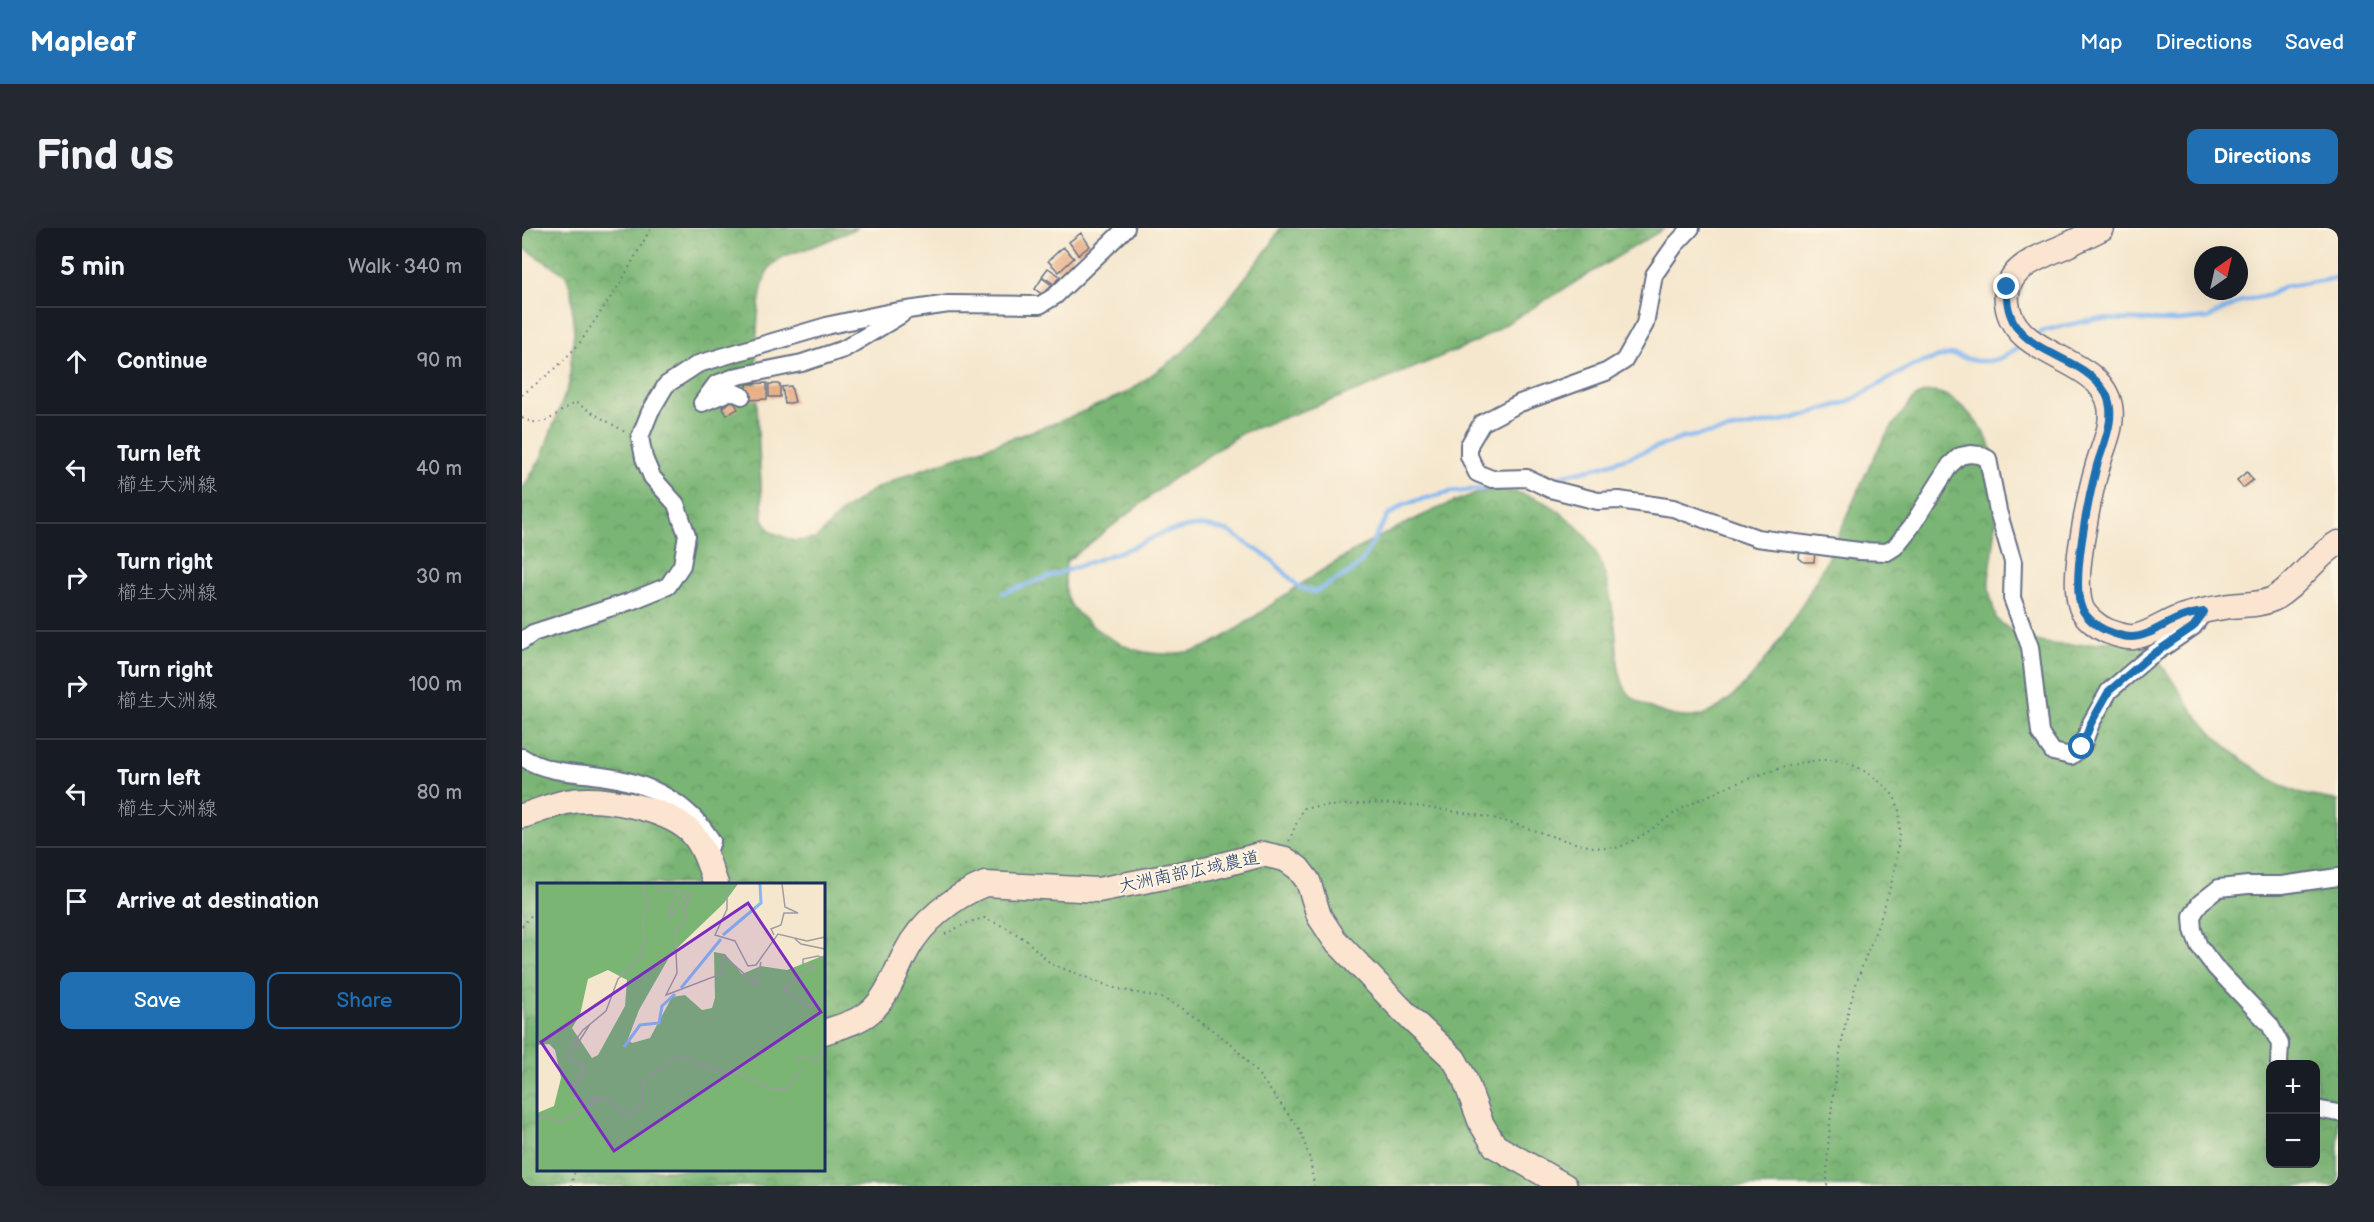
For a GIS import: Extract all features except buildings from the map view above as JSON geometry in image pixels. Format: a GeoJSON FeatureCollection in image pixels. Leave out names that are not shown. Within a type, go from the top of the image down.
{"type":"FeatureCollection","features":[{"type":"Feature","properties":{"kind":"street"},"geometry":{"type":"LineString","coordinates":[[522,641],[533,633],[631,601],[668,586],[682,565],[687,535],[676,504],[652,477],[644,458],[640,437],[650,412],[666,385],[698,364],[830,325],[949,304],[1040,305],[1055,296],[1126,228]]}},
{"type":"Feature","properties":{"kind":"street"},"geometry":{"type":"LineString","coordinates":[[1691,228],[1675,245],[1654,275],[1645,324],[1624,361],[1606,372],[1520,403],[1482,423],[1469,445],[1469,456],[1477,473],[1492,479],[1527,478],[1550,489],[1598,501],[1619,500],[1673,508],[1757,538],[1859,552],[1887,552],[1895,547],[1911,527],[1950,465],[1960,456],[1980,455],[1988,459],[1991,468],[1994,496],[2013,562],[2012,598],[2030,647],[2040,733],[2053,752],[2071,756],[2082,747],[2091,723],[2109,691],[2149,657],[2193,627],[2204,612]]}},
{"type":"Feature","properties":{"kind":"street"},"geometry":{"type":"LineString","coordinates":[[2102,228],[2025,265],[2014,275],[2007,287],[2006,300],[2016,327],[2050,353],[2084,371],[2096,381],[2106,394],[2110,407],[2109,428],[2096,469],[2082,542],[2079,586],[2081,608],[2102,629],[2132,637],[2183,616],[2271,600],[2291,586],[2324,552],[2338,543]]}},
{"type":"Feature","properties":{"kind":"street"},"geometry":{"type":"LineString","coordinates":[[742,396],[731,391],[702,403],[716,384],[738,376],[802,363],[844,349],[910,310]]}},
{"type":"Feature","properties":{"kind":"street"},"geometry":{"type":"LineString","coordinates":[[522,757],[533,765],[560,772],[605,776],[660,792],[701,822],[712,841],[707,855]]}},
{"type":"Feature","properties":{"kind":"street"},"geometry":{"type":"LineString","coordinates":[[522,816],[567,802],[592,800],[658,812],[674,819],[690,832],[707,855],[715,883]]}},
{"type":"Feature","properties":{"kind":"street","name":"大洲南部広域農道"},"geometry":{"type":"LineString","coordinates":[[825,1032],[852,1022],[870,1012],[890,987],[915,935],[970,890],[985,884],[1098,890],[1210,868],[1263,854],[1286,859],[1298,868],[1308,881],[1319,916],[1334,939],[1411,1019],[1454,1059],[1464,1077],[1481,1123],[1495,1146],[1565,1186]]}},
{"type":"Feature","properties":{"kind":"street"},"geometry":{"type":"LineString","coordinates":[[2279,1060],[2280,1044],[2271,1025],[2215,967],[2199,946],[2193,930],[2192,916],[2200,903],[2219,888],[2282,885],[2338,877]]}},
{"type":"Feature","properties":{"kind":"street"},"geometry":{"type":"LineString","coordinates":[[2320,1110],[2338,1113]]}},
{"type":"Feature","properties":{"kind":"path"},"geometry":{"type":"LineString","coordinates":[[522,395],[556,368],[579,344],[621,282],[651,228]]}},
{"type":"Feature","properties":{"kind":"path"},"geometry":{"type":"LineString","coordinates":[[522,418],[535,423],[546,421],[576,403],[622,431],[640,437]]}},
{"type":"Feature","properties":{"kind":"path"},"geometry":{"type":"LineString","coordinates":[[1286,859],[1289,839],[1303,808],[1385,803],[1414,806],[1505,822],[1590,847],[1617,848],[1681,809],[1745,780],[1825,759],[1863,769],[1885,786],[1896,801],[1900,815],[1898,862],[1887,901],[1856,982],[1847,1017],[1832,1118],[1827,1186]]}},
{"type":"Feature","properties":{"kind":"path"},"geometry":{"type":"LineString","coordinates":[[522,926],[534,912],[537,912]]}},
{"type":"Feature","properties":{"kind":"path"},"geometry":{"type":"LineString","coordinates":[[938,938],[969,921],[984,918],[1007,928],[1026,940],[1051,964],[1114,988],[1161,998],[1179,1006],[1233,1046],[1288,1113],[1300,1130],[1310,1159],[1314,1186]]}},
{"type":"Feature","properties":{"kind":"path"},"geometry":{"type":"LineString","coordinates":[[571,1186],[575,1171]]}},
{"type":"Feature","properties":{"kind":"green space"},"geometry":{"type":"Polygon","coordinates":[[[522,228],[858,228],[780,258],[771,266],[763,283],[758,311],[756,386],[763,519],[771,532],[794,541],[816,539],[843,511],[873,490],[906,475],[1061,421],[1128,392],[1183,352],[1227,301],[1272,243],[1280,228],[1665,228],[1476,342],[1362,389],[1242,433],[1170,481],[1066,562],[1066,593],[1072,607],[1095,628],[1131,648],[1155,654],[1196,650],[1228,635],[1319,572],[1396,528],[1473,495],[1495,490],[1511,491],[1554,508],[1578,528],[1591,544],[1607,581],[1619,669],[1625,688],[1645,706],[1676,716],[1693,717],[1714,710],[1736,693],[1779,641],[1829,555],[1867,470],[1893,425],[1911,402],[1917,396],[1930,392],[1953,399],[1981,429],[1988,440],[1995,462],[1997,474],[1996,525],[1989,583],[1996,619],[2018,635],[2061,645],[2132,637],[2152,653],[2196,715],[2230,750],[2274,781],[2288,788],[2302,794],[2338,801],[2338,1186],[522,1186],[522,490],[541,458],[569,384],[574,332],[571,288],[565,274],[522,247],[522,228]]]}},
{"type":"Feature","properties":{"kind":"waterway"},"geometry":{"type":"LineString","coordinates":[[2037,335],[2045,330],[2096,319],[2179,321],[2208,318],[2241,301],[2269,295],[2283,287],[2338,278]]}},
{"type":"Feature","properties":{"kind":"waterway"},"geometry":{"type":"LineString","coordinates":[[1544,480],[1603,466],[1683,438],[1791,419],[1848,402],[1912,366],[1933,359],[1951,354],[1976,361],[1990,361],[2001,358],[2022,345]]}},
{"type":"Feature","properties":{"kind":"waterway"},"geometry":{"type":"LineString","coordinates":[[1003,593],[1133,547],[1162,533],[1193,526],[1207,526],[1230,532],[1272,560],[1299,587],[1315,592],[1352,571],[1362,561],[1387,517],[1404,504],[1450,492],[1522,485]]}},
{"type":"Feature","properties":{"kind":"route"},"geometry":{"type":"LineString","coordinates":[[2007,287],[2006,300],[2016,327],[2032,341],[2084,371],[2096,381],[2106,394],[2110,407],[2109,428],[2096,469],[2079,562],[2081,608],[2102,629],[2132,637],[2183,616],[2204,612],[2193,627],[2149,657],[2109,691],[2091,723],[2082,747]]}}]}
